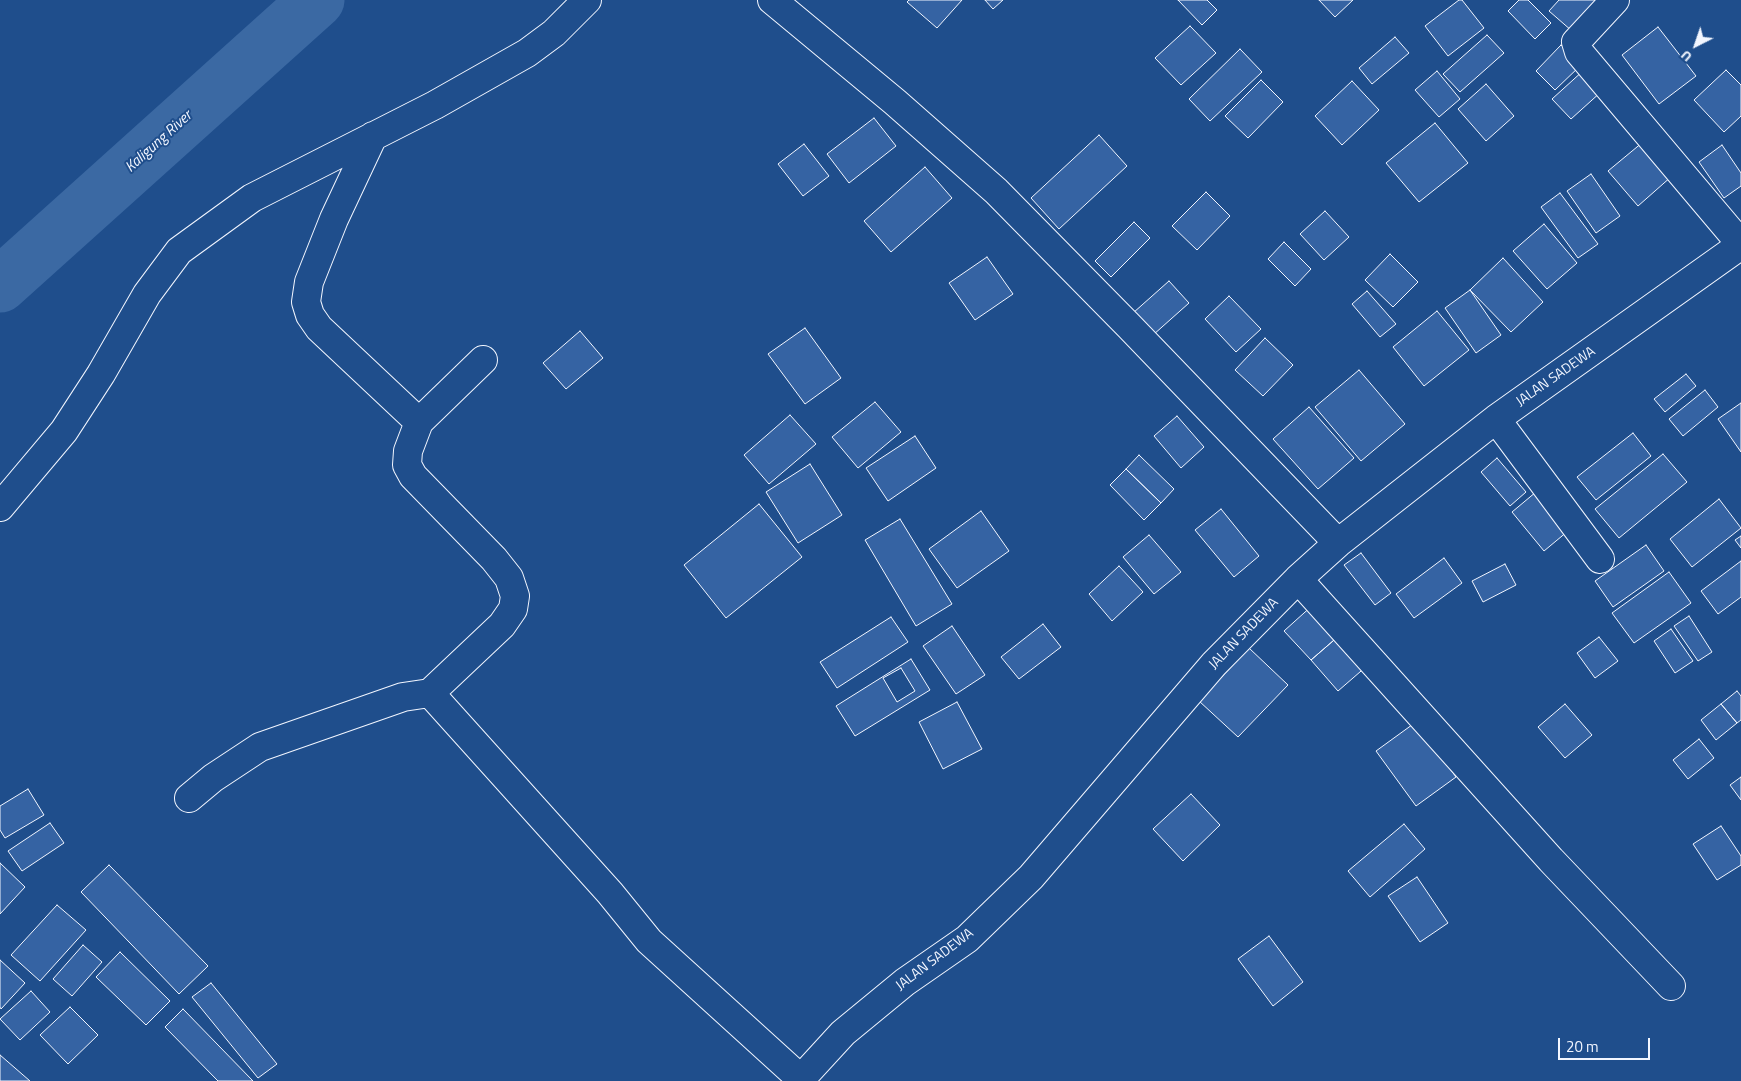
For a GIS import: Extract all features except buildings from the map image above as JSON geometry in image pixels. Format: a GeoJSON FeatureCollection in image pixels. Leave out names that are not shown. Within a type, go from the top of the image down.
{"type":"FeatureCollection","features":[{"type":"Feature","properties":{"kind":"street"},"geometry":{"type":"LineString","coordinates":[[0,507],[64,431],[101,374],[147,294],[179,251],[252,198],[435,105],[526,53],[554,33],[587,0]]}},
{"type":"Feature","properties":{"kind":"street"},"geometry":{"type":"LineString","coordinates":[[772,0],[896,102],[996,191],[1322,527]]}},
{"type":"Feature","properties":{"kind":"street"},"geometry":{"type":"LineString","coordinates":[[1615,0],[1576,42],[1579,52],[1741,244]]}},
{"type":"Feature","properties":{"kind":"street"},"geometry":{"type":"LineString","coordinates":[[373,136],[334,219],[309,282],[306,302],[310,315],[319,328],[419,422]]}},
{"type":"Feature","properties":{"kind":"street","name":"JALAN SADEWA"},"geometry":{"type":"LineString","coordinates":[[788,1068],[843,1033],[906,982],[967,938],[1031,877],[1214,664],[1298,579],[1322,527],[1496,419],[1741,244]]}},
{"type":"Feature","properties":{"kind":"street"},"geometry":{"type":"LineString","coordinates":[[189,798],[213,778],[260,747],[403,698],[430,693],[502,625],[512,609],[515,596],[509,578],[494,559],[413,476],[407,465],[408,451],[419,422],[483,360]]}},
{"type":"Feature","properties":{"kind":"street"},"geometry":{"type":"LineString","coordinates":[[1496,419],[1600,559]]}},
{"type":"Feature","properties":{"kind":"street"},"geometry":{"type":"LineString","coordinates":[[1298,579],[1551,860],[1671,986]]}},
{"type":"Feature","properties":{"kind":"street"},"geometry":{"type":"LineString","coordinates":[[430,693],[610,893],[649,941],[788,1068]]}},
{"type":"Feature","properties":{"kind":"waterway","name":"Kaligung River"},"geometry":{"type":"LineString","coordinates":[[0,285],[317,0]]}}]}
